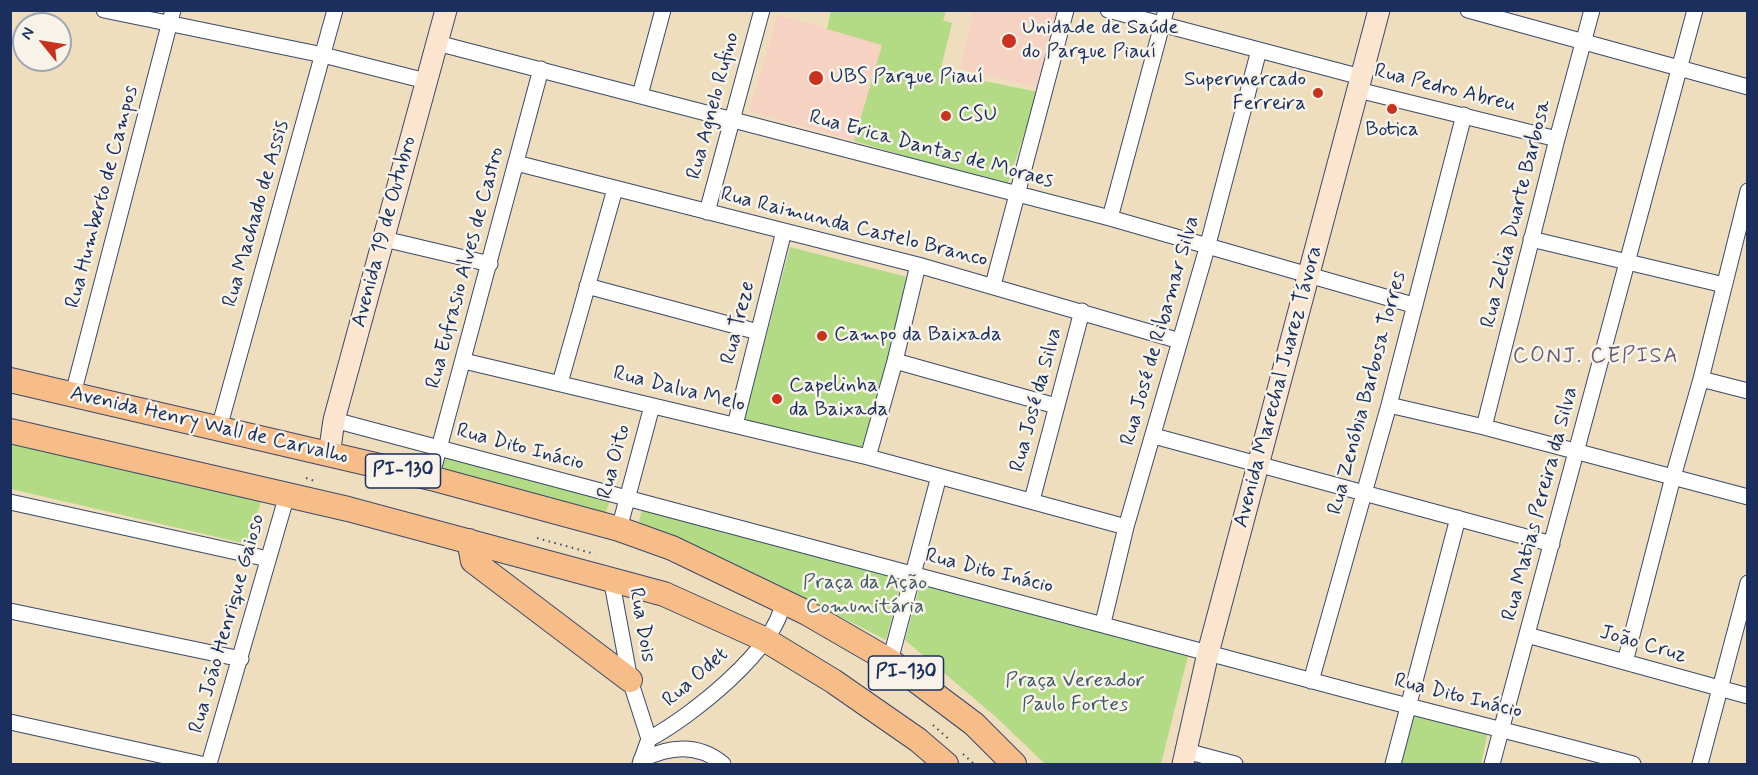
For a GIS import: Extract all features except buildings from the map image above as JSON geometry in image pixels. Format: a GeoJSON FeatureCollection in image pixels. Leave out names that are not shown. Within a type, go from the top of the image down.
{"type":"FeatureCollection","features":[{"type":"Feature","properties":{"kind":"main road","name":"Avenida Henry Wall de Carvalho"},"geometry":{"type":"LineString","coordinates":[[10,380],[431,478],[618,529],[672,548],[807,613],[890,661],[974,724],[1014,765]]}},
{"type":"Feature","properties":{"kind":"main road","name":"PI-130"},"geometry":{"type":"LineString","coordinates":[[10,431],[287,495],[611,578],[664,594],[764,639],[833,681],[918,740],[946,765]]}},
{"type":"Feature","properties":{"kind":"main road"},"geometry":{"type":"LineString","coordinates":[[469,541],[473,561],[630,680]]}},
{"type":"Feature","properties":{"kind":"street"},"geometry":{"type":"LineString","coordinates":[[104,10],[171,17],[426,81]]}},
{"type":"Feature","properties":{"kind":"street","name":"Rua Machado de Assis"},"geometry":{"type":"LineString","coordinates":[[219,428],[335,10]]}},
{"type":"Feature","properties":{"kind":"street","name":"Avenida 19 de Outubro"},"geometry":{"type":"LineString","coordinates":[[329,455],[334,420],[446,10]]}},
{"type":"Feature","properties":{"kind":"street"},"geometry":{"type":"LineString","coordinates":[[640,95],[663,10]]}},
{"type":"Feature","properties":{"kind":"street","name":"Rua Agnelo Rufino"},"geometry":{"type":"LineString","coordinates":[[707,212],[762,10]]}},
{"type":"Feature","properties":{"kind":"street"},"geometry":{"type":"LineString","coordinates":[[993,285],[1066,10]]}},
{"type":"Feature","properties":{"kind":"street","name":"Rua Pedro Abreu"},"geometry":{"type":"LineString","coordinates":[[1108,10],[1259,50],[1464,114],[1557,138]]}},
{"type":"Feature","properties":{"kind":"street"},"geometry":{"type":"LineString","coordinates":[[1110,218],[1166,10]]}},
{"type":"Feature","properties":{"kind":"street","name":"Avenida Marechal Juarez Távora"},"geometry":{"type":"LineString","coordinates":[[1185,758],[1208,653],[1379,10]]}},
{"type":"Feature","properties":{"kind":"street"},"geometry":{"type":"LineString","coordinates":[[1467,10],[1748,87]]}},
{"type":"Feature","properties":{"kind":"street","name":"Rua Zelia Duarte Barbosa"},"geometry":{"type":"LineString","coordinates":[[1484,428],[1557,138],[1592,10]]}},
{"type":"Feature","properties":{"kind":"street","name":"Rua Matias Pereira da Silva"},"geometry":{"type":"LineString","coordinates":[[1492,765],[1695,10]]}},
{"type":"Feature","properties":{"kind":"street","name":"Rua Humberto de Campos"},"geometry":{"type":"LineString","coordinates":[[74,394],[171,17]]}},
{"type":"Feature","properties":{"kind":"street","name":"Rua Erica Dantas de Moraes"},"geometry":{"type":"LineString","coordinates":[[437,43],[1110,218],[1207,248],[1413,305]]}},
{"type":"Feature","properties":{"kind":"street","name":"Rua José de Ribamar Silva"},"geometry":{"type":"LineString","coordinates":[[1103,623],[1126,527],[1207,248],[1259,50]]}},
{"type":"Feature","properties":{"kind":"street","name":"Rua Eufrasio Alves de Castro"},"geometry":{"type":"LineString","coordinates":[[431,478],[437,447],[464,361],[541,69]]}},
{"type":"Feature","properties":{"kind":"street","name":"Rua Zenóbia Barbosa Torres"},"geometry":{"type":"LineString","coordinates":[[1311,681],[1389,405],[1464,114]]}},
{"type":"Feature","properties":{"kind":"street","name":"Rua Raimunda Castelo Branco"},"geometry":{"type":"LineString","coordinates":[[516,163],[993,285],[1180,341]]}},
{"type":"Feature","properties":{"kind":"street"},"geometry":{"type":"LineString","coordinates":[[560,382],[615,189]]}},
{"type":"Feature","properties":{"kind":"street"},"geometry":{"type":"LineString","coordinates":[[1625,662],[1701,379],[1748,191]]}},
{"type":"Feature","properties":{"kind":"street","name":"Rua Treze"},"geometry":{"type":"LineString","coordinates":[[735,425],[784,231]]}},
{"type":"Feature","properties":{"kind":"street"},"geometry":{"type":"LineString","coordinates":[[384,239],[490,264]]}},
{"type":"Feature","properties":{"kind":"street"},"geometry":{"type":"LineString","coordinates":[[1531,239],[1724,285]]}},
{"type":"Feature","properties":{"kind":"street"},"geometry":{"type":"LineString","coordinates":[[868,457],[895,361],[918,265]]}},
{"type":"Feature","properties":{"kind":"street"},"geometry":{"type":"LineString","coordinates":[[587,286],[758,332]]}},
{"type":"Feature","properties":{"kind":"street","name":"Rua José da Silva"},"geometry":{"type":"LineString","coordinates":[[1032,500],[1082,311]]}},
{"type":"Feature","properties":{"kind":"street","name":"Rua Dalva Melo"},"geometry":{"type":"LineString","coordinates":[[464,361],[868,457],[1126,527]]}},
{"type":"Feature","properties":{"kind":"street"},"geometry":{"type":"LineString","coordinates":[[895,361],[1056,406]]}},
{"type":"Feature","properties":{"kind":"street"},"geometry":{"type":"LineString","coordinates":[[1701,379],[1748,391]]}},
{"type":"Feature","properties":{"kind":"street"},"geometry":{"type":"LineString","coordinates":[[1389,405],[1748,497]]}},
{"type":"Feature","properties":{"kind":"street","name":"Rua Oito"},"geometry":{"type":"LineString","coordinates":[[618,529],[652,406]]}},
{"type":"Feature","properties":{"kind":"street","name":"Rua Dito Inácio"},"geometry":{"type":"LineString","coordinates":[[334,420],[1103,623],[1409,707],[1502,728],[1633,765]]}},
{"type":"Feature","properties":{"kind":"street"},"geometry":{"type":"LineString","coordinates":[[1154,436],[1257,466],[1552,544]]}},
{"type":"Feature","properties":{"kind":"street"},"geometry":{"type":"LineString","coordinates":[[890,661],[939,476]]}},
{"type":"Feature","properties":{"kind":"street","name":"Rua João Henrique Gaioso"},"geometry":{"type":"LineString","coordinates":[[209,765],[287,495]]}},
{"type":"Feature","properties":{"kind":"street"},"geometry":{"type":"LineString","coordinates":[[10,502],[268,559]]}},
{"type":"Feature","properties":{"kind":"street"},"geometry":{"type":"LineString","coordinates":[[1393,765],[1458,518]]}},
{"type":"Feature","properties":{"kind":"street","name":"Rua Dois"},"geometry":{"type":"LineString","coordinates":[[611,578],[630,680],[649,739]]}},
{"type":"Feature","properties":{"kind":"street"},"geometry":{"type":"LineString","coordinates":[[1700,765],[1748,583]]}},
{"type":"Feature","properties":{"kind":"street","name":"Rua Odet"},"geometry":{"type":"LineString","coordinates":[[649,739],[673,726],[745,664],[774,627],[783,602]]}},
{"type":"Feature","properties":{"kind":"street"},"geometry":{"type":"LineString","coordinates":[[10,611],[241,659]]}},
{"type":"Feature","properties":{"kind":"street","name":"João Cruz"},"geometry":{"type":"LineString","coordinates":[[1527,635],[1748,696]]}},
{"type":"Feature","properties":{"kind":"street"},"geometry":{"type":"LineString","coordinates":[[10,722],[201,765]]}},
{"type":"Feature","properties":{"kind":"street"},"geometry":{"type":"LineString","coordinates":[[640,762],[649,739]]}},
{"type":"Feature","properties":{"kind":"street"},"geometry":{"type":"LineString","coordinates":[[640,762],[655,754],[692,748],[710,754],[723,765]]}},
{"type":"Feature","properties":{"kind":"street"},"geometry":{"type":"LineString","coordinates":[[1185,758],[1235,765]]}},
{"type":"Feature","properties":{"kind":"shaded area","name":"Unidade de Saúde do Parque Piauí"},"geometry":{"type":"Polygon","coordinates":[[[964,11],[1058,11],[1040,88],[960,69],[973,13],[964,11]]]}},
{"type":"Feature","properties":{"kind":"shaded area","name":"UBS Parque Piauí"},"geometry":{"type":"Polygon","coordinates":[[[778,15],[882,44],[854,141],[749,111],[778,15]]]}},
{"type":"Feature","properties":{"kind":"green space","name":"CSU"},"geometry":{"type":"Polygon","coordinates":[[[831,11],[946,11],[943,20],[952,23],[940,72],[1038,92],[1007,186],[854,141],[882,45],[827,29],[831,11]]]}},
{"type":"Feature","properties":{"kind":"green space"},"geometry":{"type":"Polygon","coordinates":[[[790,247],[911,278],[865,451],[744,420],[790,247]]]}},
{"type":"Feature","properties":{"kind":"green space"},"geometry":{"type":"Polygon","coordinates":[[[11,438],[264,493],[247,544],[11,489],[11,438]]]}},
{"type":"Feature","properties":{"kind":"green space"},"geometry":{"type":"Polygon","coordinates":[[[445,452],[611,497],[605,515],[440,473],[445,452]]]}},
{"type":"Feature","properties":{"kind":"green space","name":"Praça da Ação Comunitária"},"geometry":{"type":"Polygon","coordinates":[[[642,509],[903,576],[886,640],[732,565],[638,526],[642,509]]]}},
{"type":"Feature","properties":{"kind":"green space","name":"Praça Vereador Paulo Fortes"},"geometry":{"type":"Polygon","coordinates":[[[921,582],[1189,652],[1161,764],[1045,764],[996,717],[905,640],[921,582]]]}},
{"type":"Feature","properties":{"kind":"green space"},"geometry":{"type":"Polygon","coordinates":[[[1414,714],[1488,731],[1481,764],[1401,764],[1414,714]]]}},
{"type":"Feature","properties":{"kind":"place","name":"Unidade de Saúde do Parque Piauí"},"geometry":{"type":"Point","coordinates":[1009,41]}},
{"type":"Feature","properties":{"kind":"place","name":"UBS Parque Piauí"},"geometry":{"type":"Point","coordinates":[816,78]}},
{"type":"Feature","properties":{"kind":"place","name":"Supermercado Ferreira"},"geometry":{"type":"Point","coordinates":[1318,93]}},
{"type":"Feature","properties":{"kind":"place","name":"Botica"},"geometry":{"type":"Point","coordinates":[1392,109]}},
{"type":"Feature","properties":{"kind":"place","name":"CSU"},"geometry":{"type":"Point","coordinates":[946,116]}},
{"type":"Feature","properties":{"kind":"place","name":"Campo da Baixada"},"geometry":{"type":"Point","coordinates":[822,336]}},
{"type":"Feature","properties":{"kind":"place","name":"Capelinha da Baixada"},"geometry":{"type":"Point","coordinates":[777,399]}},
{"type":"Feature","properties":{"kind":"district","name":"CONJ. CEPISA"},"geometry":{"type":"Point","coordinates":[1596,357]}}]}
